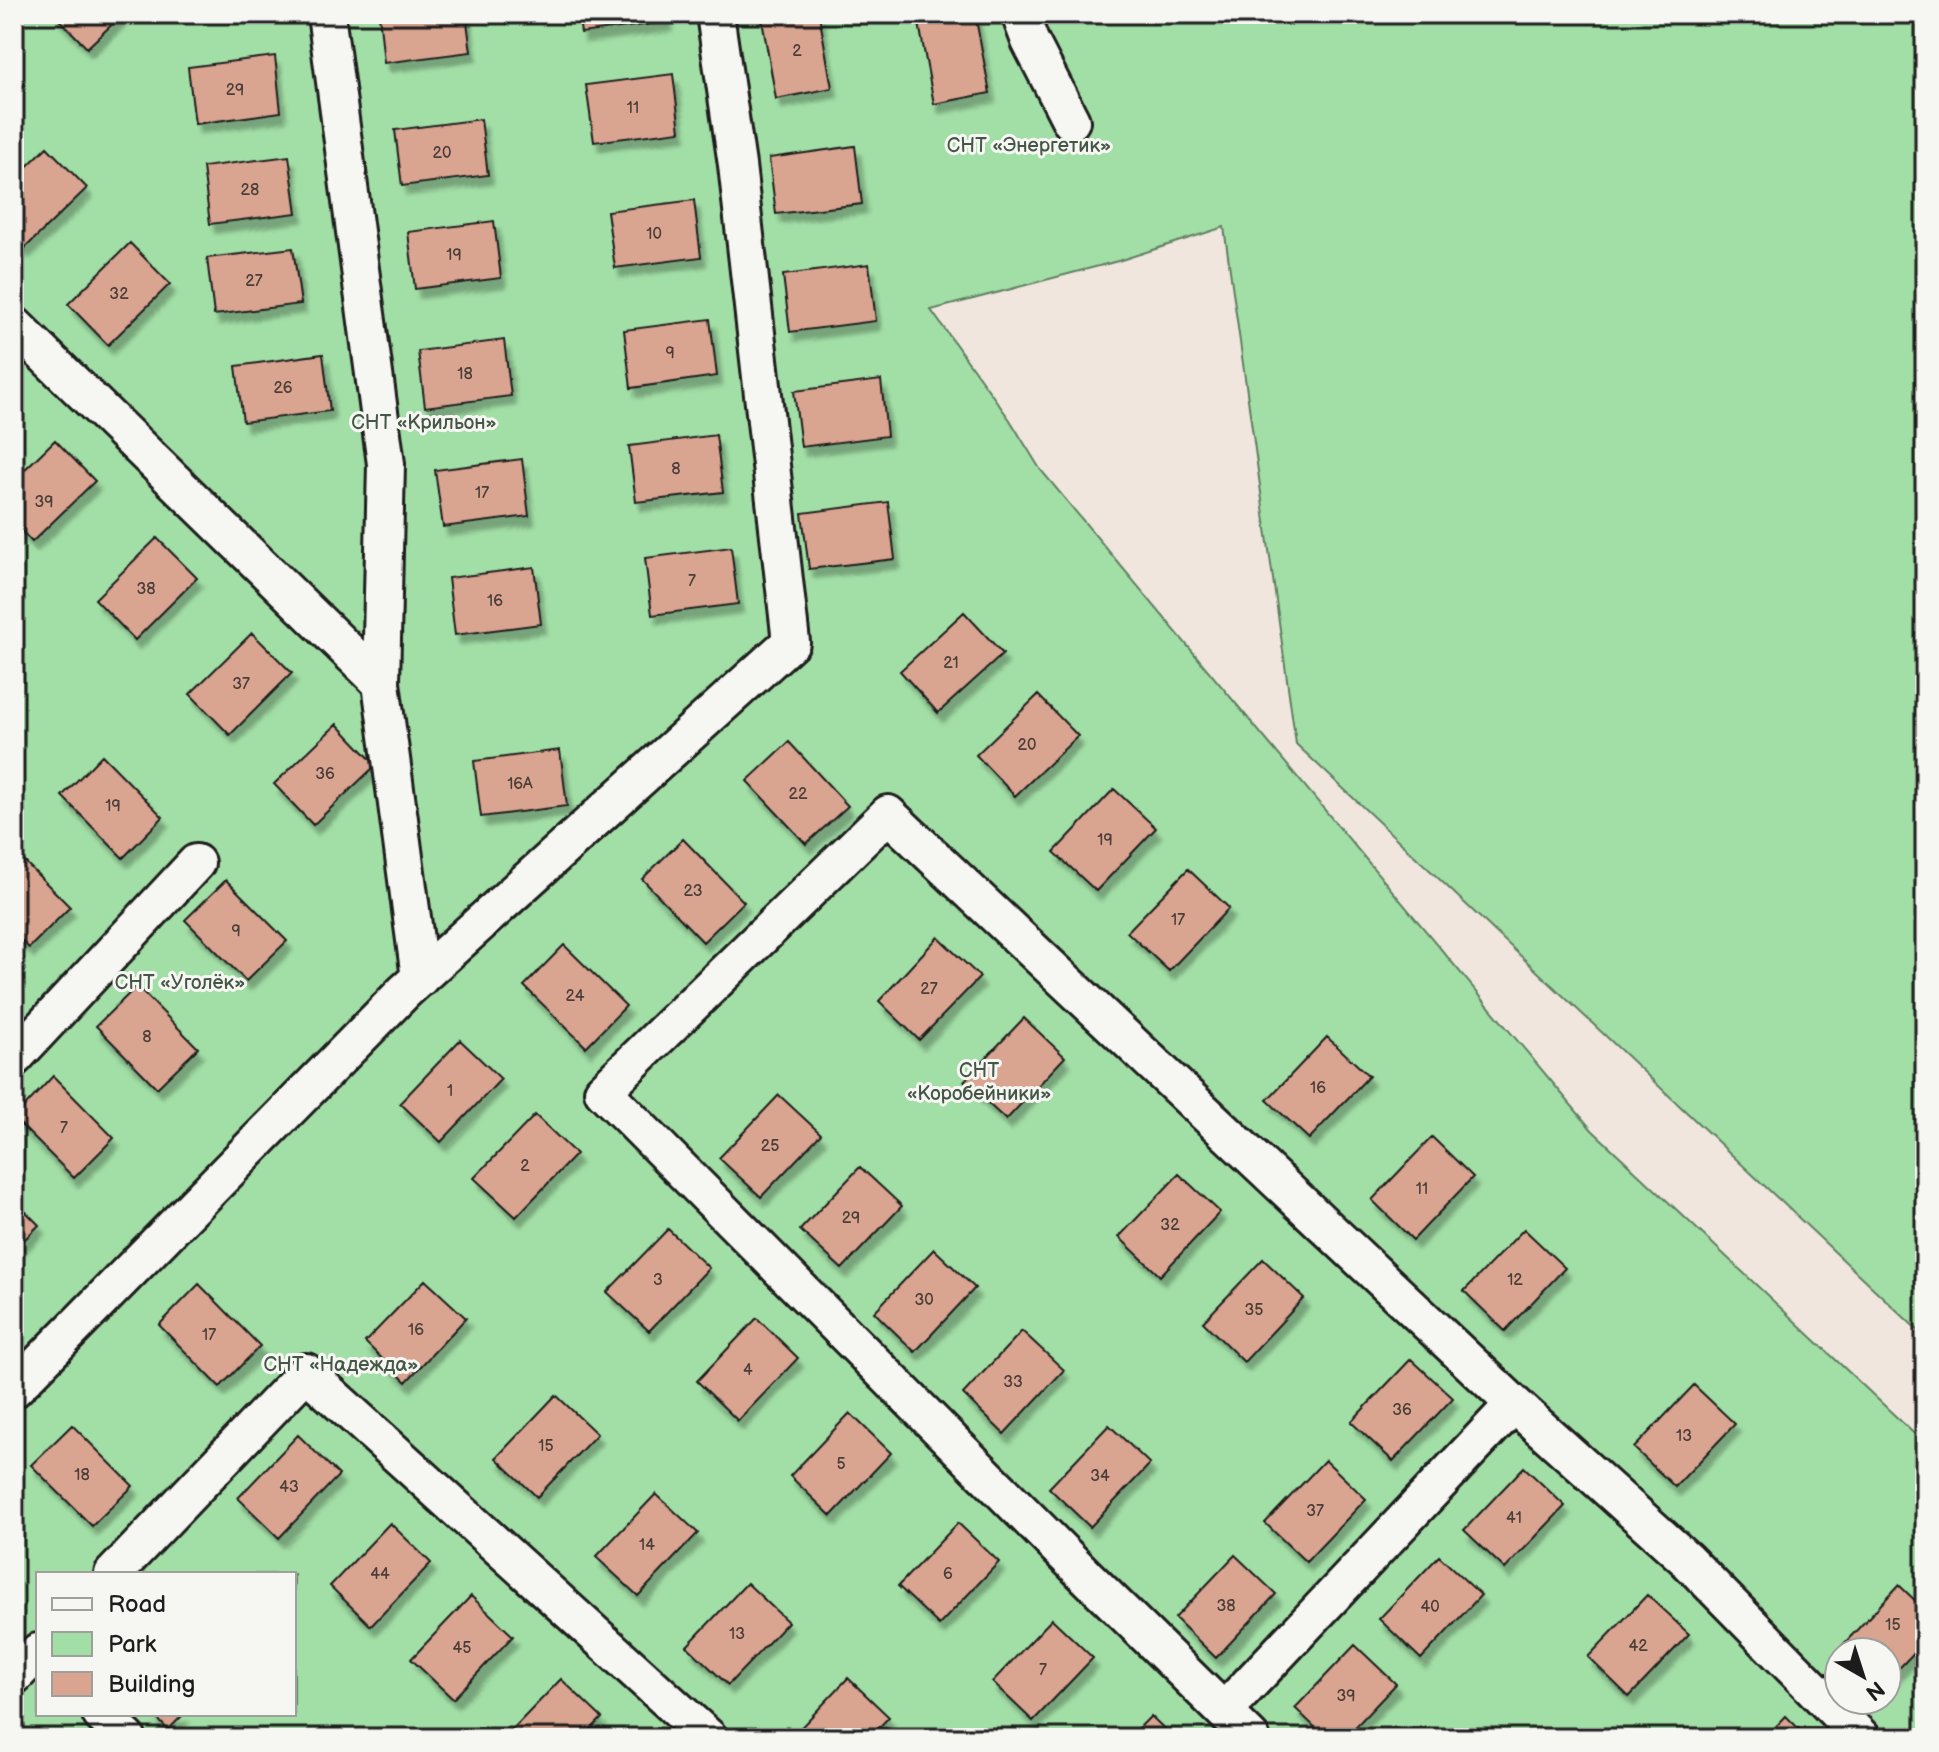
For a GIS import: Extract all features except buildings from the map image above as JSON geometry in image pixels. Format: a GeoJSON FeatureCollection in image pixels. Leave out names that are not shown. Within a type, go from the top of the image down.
{"type":"FeatureCollection","features":[{"type":"Feature","properties":{"kind":"street"},"geometry":{"type":"LineString","coordinates":[[326,14],[386,464],[381,683],[420,978]]}},
{"type":"Feature","properties":{"kind":"street"},"geometry":{"type":"LineString","coordinates":[[14,1389],[420,978],[791,642],[737,165],[715,14]]}},
{"type":"Feature","properties":{"kind":"street"},"geometry":{"type":"LineString","coordinates":[[1020,14],[1030,41],[1071,121]]}},
{"type":"Feature","properties":{"kind":"street"},"geometry":{"type":"LineString","coordinates":[[14,325],[381,683]]}},
{"type":"Feature","properties":{"kind":"street"},"geometry":{"type":"LineString","coordinates":[[1251,1738],[603,1091],[888,814],[1514,1404],[1686,1559],[1862,1738]]}},
{"type":"Feature","properties":{"kind":"street"},"geometry":{"type":"LineString","coordinates":[[14,1058],[196,863]]}},
{"type":"Feature","properties":{"kind":"street"},"geometry":{"type":"LineString","coordinates":[[115,1572],[306,1372],[709,1738]]}},
{"type":"Feature","properties":{"kind":"street"},"geometry":{"type":"LineString","coordinates":[[1224,1711],[1514,1404]]}},
{"type":"Feature","properties":{"kind":"street"},"geometry":{"type":"LineString","coordinates":[[103,1716],[127,1738]]}},
{"type":"Feature","properties":{"kind":"green space"},"geometry":{"type":"Polygon","coordinates":[[[14,14],[1925,14],[1925,1337],[1296,744],[1224,227],[1118,261],[931,310],[1010,420],[1040,469],[1592,1130],[1925,1444],[1925,1738],[14,1738],[14,14]]]}},
{"type":"Feature","properties":{"kind":"park label","name":"СНТ «Энергетик»"},"geometry":{"type":"Point","coordinates":[1029,146]}},
{"type":"Feature","properties":{"kind":"park label","name":"СНТ «Крильон»"},"geometry":{"type":"Point","coordinates":[424,423]}},
{"type":"Feature","properties":{"kind":"park label","name":"СНТ «Уголёк»"},"geometry":{"type":"Point","coordinates":[180,983]}},
{"type":"Feature","properties":{"kind":"park label","name":"СНТ «Коробейники»"},"geometry":{"type":"Point","coordinates":[979,1082]}},
{"type":"Feature","properties":{"kind":"park label","name":"СНТ «Надежда»"},"geometry":{"type":"Point","coordinates":[341,1365]}}]}
